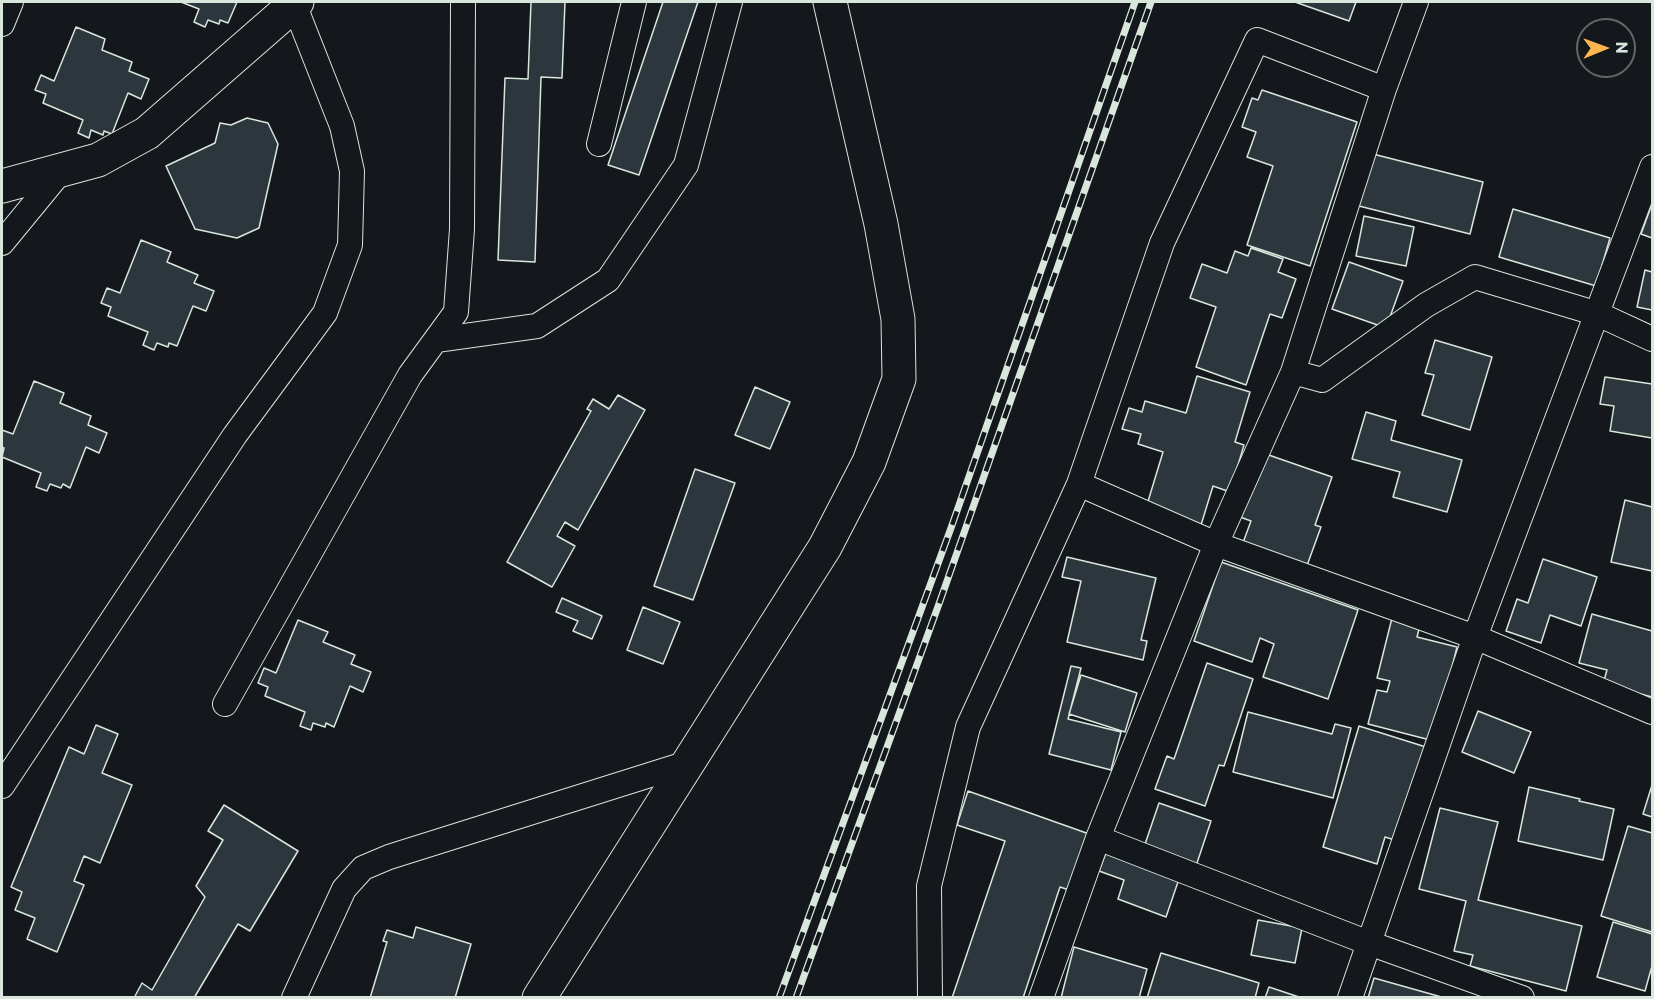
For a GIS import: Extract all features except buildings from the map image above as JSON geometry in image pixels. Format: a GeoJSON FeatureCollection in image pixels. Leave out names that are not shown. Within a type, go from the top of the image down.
{"type":"FeatureCollection","features":[{"type":"Feature","properties":{"kind":"street"},"geometry":{"type":"LineString","coordinates":[[2,24],[11,2]]}},
{"type":"Feature","properties":{"kind":"street"},"geometry":{"type":"LineString","coordinates":[[225,704],[410,375],[456,312],[462,229],[463,2]]}},
{"type":"Feature","properties":{"kind":"street"},"geometry":{"type":"LineString","coordinates":[[599,144],[634,2]]}},
{"type":"Feature","properties":{"kind":"street"},"geometry":{"type":"LineString","coordinates":[[436,340],[537,326],[608,280],[686,165],[730,2]]}},
{"type":"Feature","properties":{"kind":"street"},"geometry":{"type":"LineString","coordinates":[[539,998],[825,547],[870,462],[899,379],[898,318],[883,234],[830,2]]}},
{"type":"Feature","properties":{"kind":"street"},"geometry":{"type":"LineString","coordinates":[[1041,998],[1098,838],[1216,544],[1293,372],[1384,89],[1416,2]]}},
{"type":"Feature","properties":{"kind":"street"},"geometry":{"type":"LineString","coordinates":[[2,186],[98,160],[147,133],[296,3],[345,137],[352,171],[350,245],[325,313],[235,435],[2,786]]}},
{"type":"Feature","properties":{"kind":"street"},"geometry":{"type":"LineString","coordinates":[[930,998],[929,885],[968,727],[1079,484],[1162,243],[1257,40],[1384,89]]}},
{"type":"Feature","properties":{"kind":"street"},"geometry":{"type":"LineString","coordinates":[[1350,998],[1475,637],[1653,167]]}},
{"type":"Feature","properties":{"kind":"street"},"geometry":{"type":"LineString","coordinates":[[2,243],[62,170]]}},
{"type":"Feature","properties":{"kind":"street"},"geometry":{"type":"LineString","coordinates":[[1293,372],[1322,380],[1426,305],[1475,277],[1598,314],[1653,339]]}},
{"type":"Feature","properties":{"kind":"street"},"geometry":{"type":"LineString","coordinates":[[1079,484],[1216,544],[1475,637],[1653,712]]}},
{"type":"Feature","properties":{"kind":"street"},"geometry":{"type":"LineString","coordinates":[[294,998],[344,889],[363,868],[389,857],[688,763]]}},
{"type":"Feature","properties":{"kind":"street"},"geometry":{"type":"LineString","coordinates":[[1098,838],[1370,943],[1522,998]]}},
{"type":"Feature","properties":{"kind":"railway"},"geometry":{"type":"LineString","coordinates":[[779,998],[951,528],[1135,2]]}},
{"type":"Feature","properties":{"kind":"railway"},"geometry":{"type":"LineString","coordinates":[[796,998],[940,601],[1151,2]]}}]}
